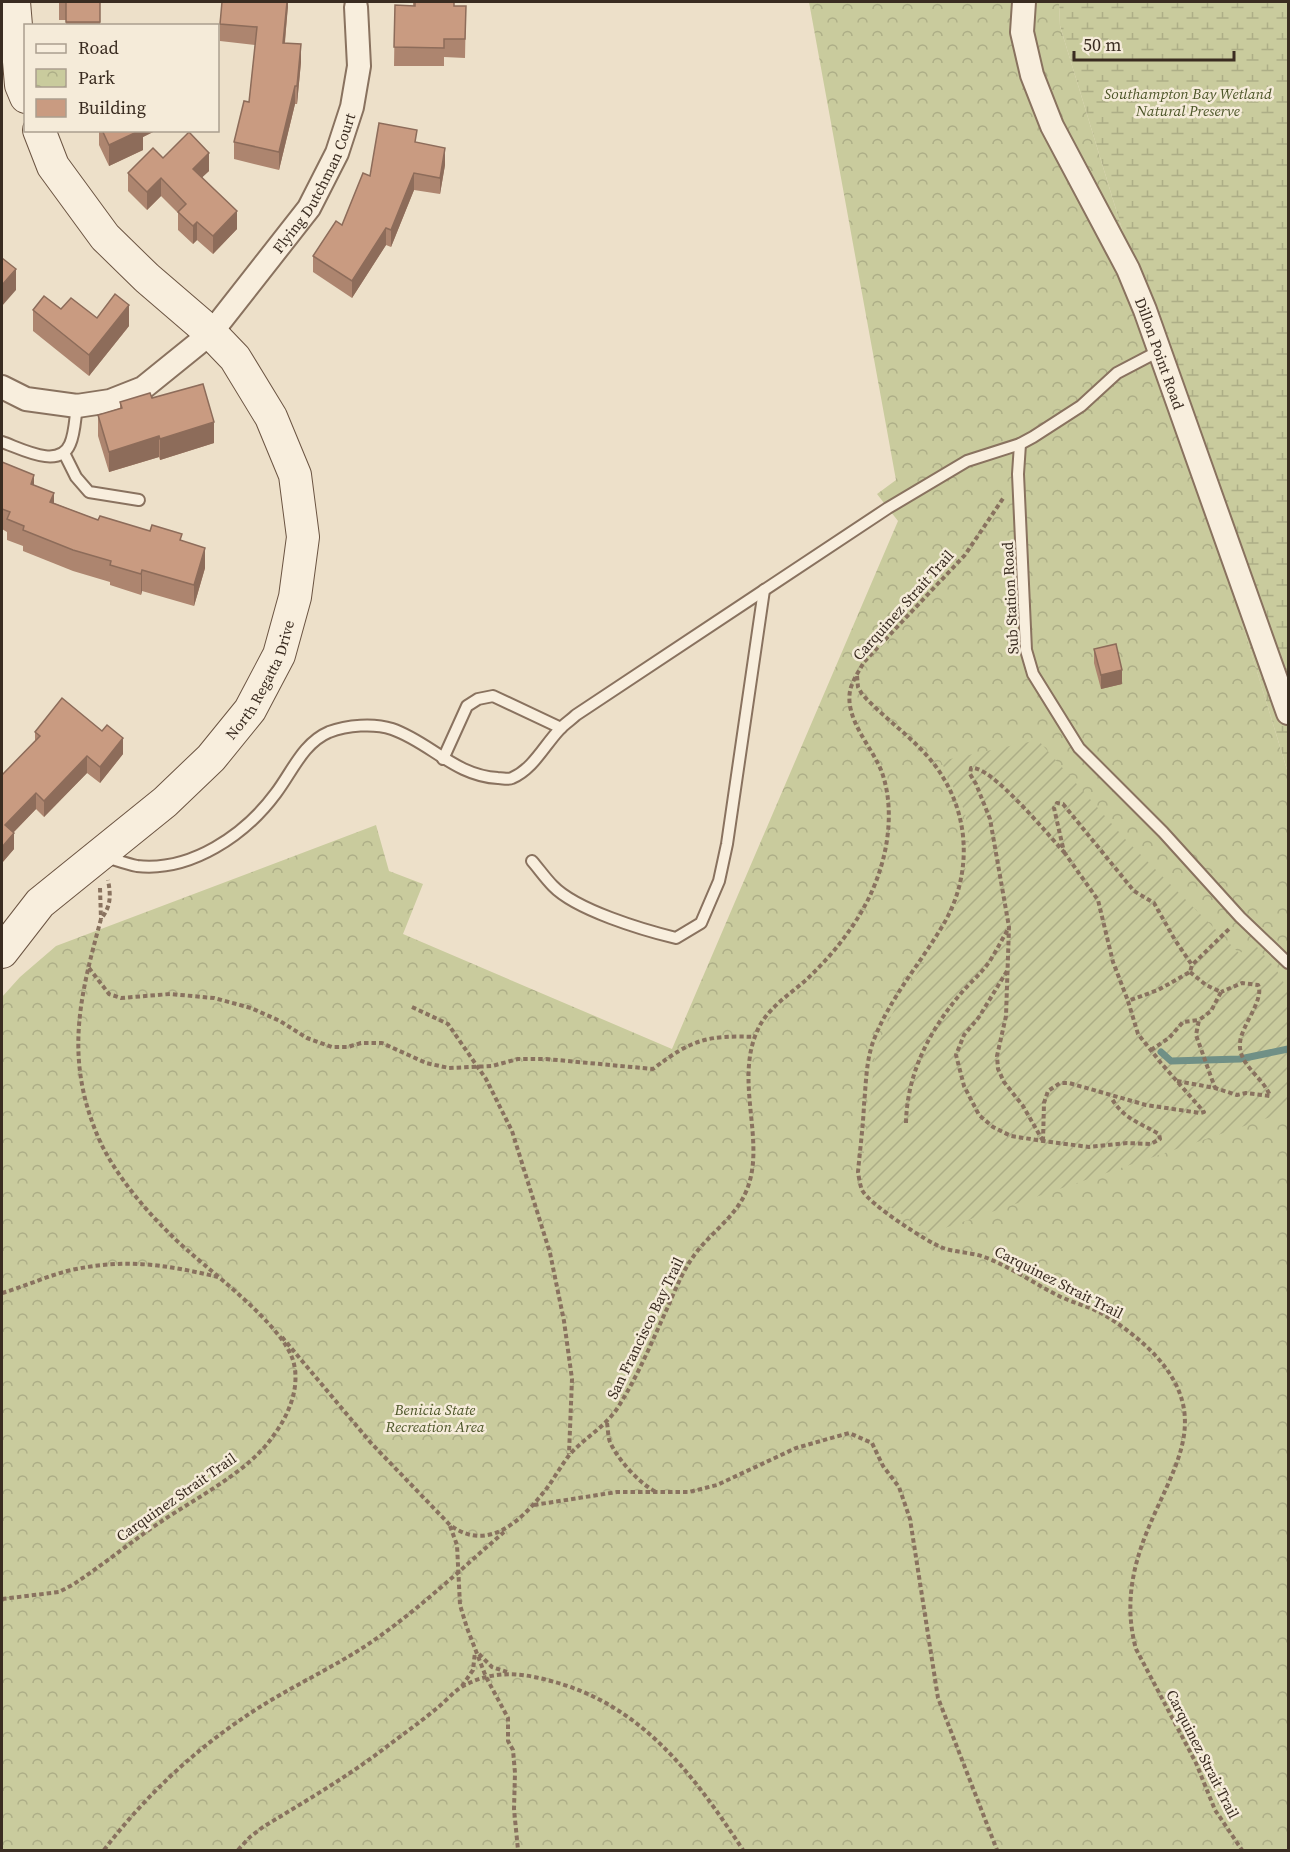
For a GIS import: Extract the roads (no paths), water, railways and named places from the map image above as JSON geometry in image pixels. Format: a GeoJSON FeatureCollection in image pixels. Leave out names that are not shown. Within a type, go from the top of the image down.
{"type":"FeatureCollection","features":[{"type":"Feature","properties":{"kind":"street"},"geometry":{"type":"LineString","coordinates":[[14,2],[21,85],[24,92]]}},
{"type":"Feature","properties":{"kind":"street","name":"Dillon Point Road"},"geometry":{"type":"LineString","coordinates":[[1024,2],[1022,32],[1032,75],[1052,126],[1128,269],[1146,310],[1288,713]]}},
{"type":"Feature","properties":{"kind":"street","name":"Flying Dutchman Court"},"geometry":{"type":"LineString","coordinates":[[211,333],[309,208],[337,153],[352,107],[359,66],[356,7]]}},
{"type":"Feature","properties":{"kind":"street","name":"North Regatta Drive"},"geometry":{"type":"LineString","coordinates":[[2,952],[40,903],[165,802],[211,758],[250,710],[279,655],[296,597],[303,537],[296,475],[271,417],[235,358],[211,333],[147,278],[105,237],[53,166],[40,132]]}},
{"type":"Feature","properties":{"kind":"street"},"geometry":{"type":"LineString","coordinates":[[2,387],[26,399],[77,406],[110,401],[143,388],[211,333]]}},
{"type":"Feature","properties":{"kind":"lane"},"geometry":{"type":"LineString","coordinates":[[97,855],[136,866],[166,865],[203,855],[252,820],[275,794],[304,750],[328,733],[359,725],[391,729],[452,765],[487,778],[510,779],[537,759],[561,728],[586,708],[888,508],[967,461],[1020,444],[1081,406],[1117,373],[1159,351]]}},
{"type":"Feature","properties":{"kind":"lane"},"geometry":{"type":"LineString","coordinates":[[2,442],[50,458],[64,453],[70,444],[77,406]]}},
{"type":"Feature","properties":{"kind":"lane","name":"Sub Station Road"},"geometry":{"type":"LineString","coordinates":[[1020,444],[1018,474],[1026,650],[1033,675],[1079,748],[1163,832],[1240,917],[1288,963]]}},
{"type":"Feature","properties":{"kind":"lane"},"geometry":{"type":"LineString","coordinates":[[64,453],[76,477],[89,492],[139,500]]}},
{"type":"Feature","properties":{"kind":"lane"},"geometry":{"type":"LineString","coordinates":[[532,861],[554,888],[591,910],[653,933],[676,938],[701,923],[719,881],[727,844],[764,590]]}},
{"type":"Feature","properties":{"kind":"lane"},"geometry":{"type":"LineString","coordinates":[[443,759],[466,706],[478,699],[493,696],[561,728]]}},
{"type":"Feature","properties":{"kind":"waterway"},"geometry":{"type":"LineString","coordinates":[[1161,1052],[1171,1061],[1240,1059],[1288,1049]]}},
{"type":"Feature","properties":{"kind":"park label","name":"Southampton Bay Wetland Natural Preserve"},"geometry":{"type":"Point","coordinates":[1188,102]}},
{"type":"Feature","properties":{"kind":"park label","name":"Benicia State Recreation Area"},"geometry":{"type":"Point","coordinates":[435,1418]}}]}
